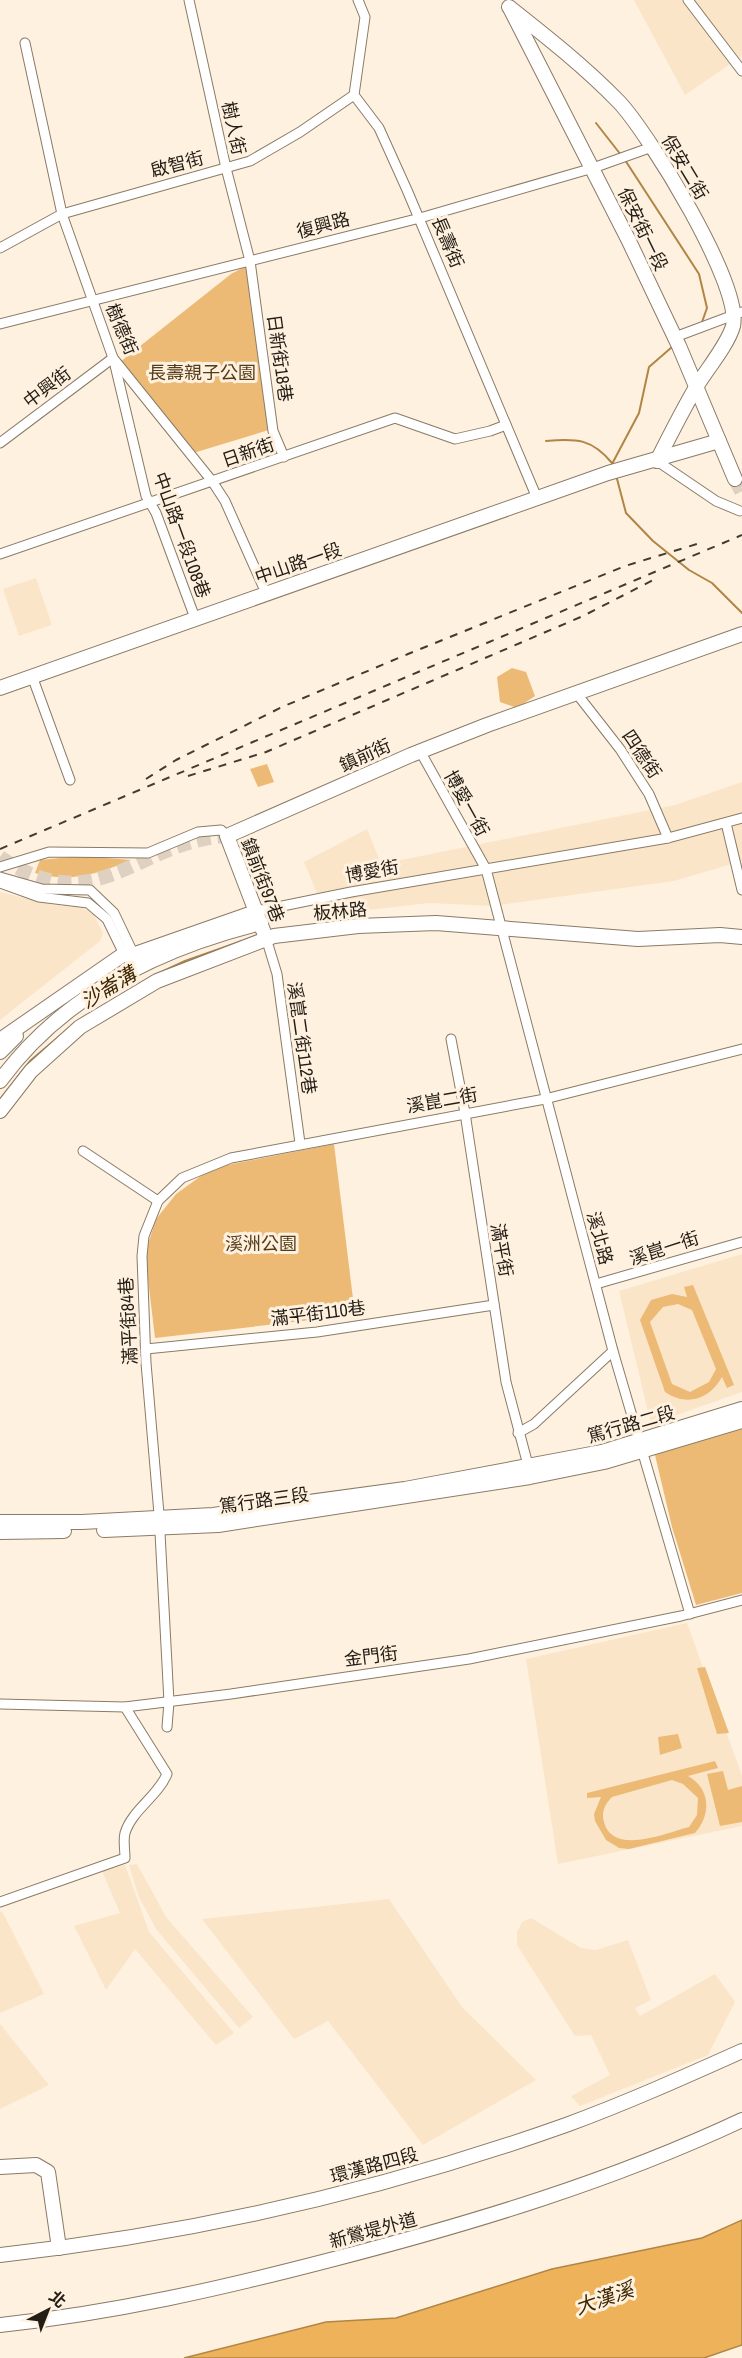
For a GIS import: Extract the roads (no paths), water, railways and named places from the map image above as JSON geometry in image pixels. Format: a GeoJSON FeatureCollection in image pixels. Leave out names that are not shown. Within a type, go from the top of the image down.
{"type":"FeatureCollection","features":[{"type":"Feature","properties":{"kind":"street","name":"樹人街"},"geometry":{"type":"LineString","coordinates":[[189,0],[226,168],[250,261]]}},
{"type":"Feature","properties":{"kind":"street"},"geometry":{"type":"LineString","coordinates":[[354,95],[365,17],[358,0]]}},
{"type":"Feature","properties":{"kind":"street"},"geometry":{"type":"LineString","coordinates":[[688,0],[742,71]]}},
{"type":"Feature","properties":{"kind":"street","name":"保安二街"},"geometry":{"type":"LineString","coordinates":[[508,3],[606,90],[620,104],[652,147],[703,231],[726,277],[738,313]]}},
{"type":"Feature","properties":{"kind":"street","name":"保安街一段"},"geometry":{"type":"LineString","coordinates":[[508,3],[547,86],[593,168],[677,341],[735,479]]}},
{"type":"Feature","properties":{"kind":"street","name":"樹德街"},"geometry":{"type":"LineString","coordinates":[[25,43],[62,214],[113,358],[212,481],[225,501],[266,593]]}},
{"type":"Feature","properties":{"kind":"street","name":"啟智街"},"geometry":{"type":"LineString","coordinates":[[0,248],[62,214],[250,162],[300,132],[354,95]]}},
{"type":"Feature","properties":{"kind":"street","name":"長壽街"},"geometry":{"type":"LineString","coordinates":[[354,95],[379,128],[420,218],[537,498]]}},
{"type":"Feature","properties":{"kind":"street","name":"復興路"},"geometry":{"type":"LineString","coordinates":[[0,324],[420,218],[593,168],[652,147]]}},
{"type":"Feature","properties":{"kind":"street","name":"日新街18巷"},"geometry":{"type":"LineString","coordinates":[[250,261],[273,430],[284,457]]}},
{"type":"Feature","properties":{"kind":"street"},"geometry":{"type":"LineString","coordinates":[[677,341],[690,330],[738,313]]}},
{"type":"Feature","properties":{"kind":"street"},"geometry":{"type":"LineString","coordinates":[[738,313],[733,326],[697,386],[657,461],[716,501],[740,512]]}},
{"type":"Feature","properties":{"kind":"street","name":"中興街"},"geometry":{"type":"LineString","coordinates":[[0,443],[113,358]]}},
{"type":"Feature","properties":{"kind":"street","name":"中山路一段108巷"},"geometry":{"type":"LineString","coordinates":[[113,358],[146,496],[151,503],[195,618]]}},
{"type":"Feature","properties":{"kind":"street","name":"日新街"},"geometry":{"type":"LineString","coordinates":[[0,554],[395,418],[455,439],[490,432],[506,425]]}},
{"type":"Feature","properties":{"kind":"street","name":"中山路一段"},"geometry":{"type":"LineString","coordinates":[[0,688],[537,498],[613,472],[719,441]]}},
{"type":"Feature","properties":{"kind":"street","name":"鎮前街"},"geometry":{"type":"LineString","coordinates":[[227,836],[420,752],[742,634]]}},
{"type":"Feature","properties":{"kind":"street"},"geometry":{"type":"LineString","coordinates":[[32,676],[70,780]]}},
{"type":"Feature","properties":{"kind":"street","name":"四德街"},"geometry":{"type":"LineString","coordinates":[[577,694],[620,749],[649,794],[668,838]]}},
{"type":"Feature","properties":{"kind":"street","name":"博愛一街"},"geometry":{"type":"LineString","coordinates":[[420,752],[486,869]]}},
{"type":"Feature","properties":{"kind":"street","name":"博愛街"},"geometry":{"type":"LineString","coordinates":[[0,1040],[58,998],[132,959],[197,942],[260,917],[486,869],[668,838],[742,818]]}},
{"type":"Feature","properties":{"kind":"street"},"geometry":{"type":"LineString","coordinates":[[726,823],[742,890]]}},
{"type":"Feature","properties":{"kind":"street"},"geometry":{"type":"LineString","coordinates":[[0,867],[49,852],[148,853],[198,832],[221,830],[227,836]]}},
{"type":"Feature","properties":{"kind":"street","name":"鎮前街97巷"},"geometry":{"type":"LineString","coordinates":[[227,836],[260,917],[266,938]]}},
{"type":"Feature","properties":{"kind":"street","name":"溪北路"},"geometry":{"type":"LineString","coordinates":[[486,869],[613,1351],[690,1614]]}},
{"type":"Feature","properties":{"kind":"street"},"geometry":{"type":"LineString","coordinates":[[0,877],[42,889],[90,890],[114,913],[132,959]]}},
{"type":"Feature","properties":{"kind":"street"},"geometry":{"type":"LineString","coordinates":[[0,883],[39,897],[88,903],[107,919],[132,959]]}},
{"type":"Feature","properties":{"kind":"street","name":"板林路"},"geometry":{"type":"LineString","coordinates":[[0,1111],[31,1071],[80,1027],[158,981],[195,964],[259,943],[266,938],[370,926],[436,923],[638,939],[720,935],[742,937]]}},
{"type":"Feature","properties":{"kind":"street","name":"溪崑二街112巷"},"geometry":{"type":"LineString","coordinates":[[266,938],[277,974],[300,1143]]}},
{"type":"Feature","properties":{"kind":"street","name":"博愛街"},"geometry":{"type":"LineString","coordinates":[[0,1081],[33,1042],[71,1007],[132,959]]}},
{"type":"Feature","properties":{"kind":"street","name":"博愛街"},"geometry":{"type":"LineString","coordinates":[[0,1052],[32,1019]]}},
{"type":"Feature","properties":{"kind":"street","name":"滿平街"},"geometry":{"type":"LineString","coordinates":[[451,1040],[465,1113],[506,1382],[529,1471]]}},
{"type":"Feature","properties":{"kind":"street","name":"溪崑二街"},"geometry":{"type":"LineString","coordinates":[[158,1201],[182,1178],[212,1164],[300,1143],[545,1099],[742,1049]]}},
{"type":"Feature","properties":{"kind":"street"},"geometry":{"type":"LineString","coordinates":[[83,1151],[158,1201]]}},
{"type":"Feature","properties":{"kind":"street","name":"滿平街84巷"},"geometry":{"type":"LineString","coordinates":[[158,1201],[144,1236],[142,1256],[146,1349],[160,1524],[168,1702],[167,1727]]}},
{"type":"Feature","properties":{"kind":"street","name":"溪崑一街"},"geometry":{"type":"LineString","coordinates":[[596,1284],[742,1242]]}},
{"type":"Feature","properties":{"kind":"street","name":"滿平街110巷"},"geometry":{"type":"LineString","coordinates":[[146,1349],[317,1332],[494,1305]]}},
{"type":"Feature","properties":{"kind":"street"},"geometry":{"type":"LineString","coordinates":[[518,1433],[534,1424],[613,1351]]}},
{"type":"Feature","properties":{"kind":"street","name":"篤行路二段"},"geometry":{"type":"LineString","coordinates":[[642,1446],[742,1409]]}},
{"type":"Feature","properties":{"kind":"street","name":"篤行路二段"},"geometry":{"type":"LineString","coordinates":[[529,1471],[602,1452],[642,1446],[742,1421]]}},
{"type":"Feature","properties":{"kind":"street","name":"篤行路三段"},"geometry":{"type":"LineString","coordinates":[[0,1532],[160,1524],[529,1471]]}},
{"type":"Feature","properties":{"kind":"street","name":"篤行路三段"},"geometry":{"type":"LineString","coordinates":[[0,1522],[160,1524]]}},
{"type":"Feature","properties":{"kind":"street","name":"金門街"},"geometry":{"type":"LineString","coordinates":[[0,1704],[124,1707],[168,1702],[469,1659],[690,1614],[742,1600]]}},
{"type":"Feature","properties":{"kind":"street"},"geometry":{"type":"LineString","coordinates":[[0,1902],[125,1858],[125,1834],[139,1812],[161,1788],[167,1774],[124,1707]]}},
{"type":"Feature","properties":{"kind":"street","name":"環漢路四段"},"geometry":{"type":"LineString","coordinates":[[0,2255],[185,2229],[280,2209],[383,2182],[567,2124],[742,2051]]}},
{"type":"Feature","properties":{"kind":"street","name":"新鶯堤外道"},"geometry":{"type":"LineString","coordinates":[[0,2325],[123,2309],[216,2290],[417,2238],[612,2174],[742,2120]]}},
{"type":"Feature","properties":{"kind":"street"},"geometry":{"type":"LineString","coordinates":[[0,2167],[36,2164],[48,2172],[59,2248]]}},
{"type":"Feature","properties":{"kind":"water","name":"大漢溪"},"geometry":{"type":"Polygon","coordinates":[[[742,2220],[742,2345],[704,2358],[184,2358],[326,2322],[396,2318],[552,2269],[702,2238],[742,2220]]]}},
{"type":"Feature","properties":{"kind":"waterway"},"geometry":{"type":"LineString","coordinates":[[596,123],[621,155]]}},
{"type":"Feature","properties":{"kind":"waterway"},"geometry":{"type":"LineString","coordinates":[[625,160],[699,274],[707,308],[702,322]]}},
{"type":"Feature","properties":{"kind":"waterway"},"geometry":{"type":"LineString","coordinates":[[612,464],[639,413],[649,367],[672,347]]}},
{"type":"Feature","properties":{"kind":"waterway"},"geometry":{"type":"LineString","coordinates":[[546,441],[583,442],[598,449],[612,463]]}},
{"type":"Feature","properties":{"kind":"waterway"},"geometry":{"type":"LineString","coordinates":[[616,475],[626,513],[653,541],[689,570],[712,583],[742,613]]}},
{"type":"Feature","properties":{"kind":"waterway","name":"沙崙溝"},"geometry":{"type":"LineString","coordinates":[[157,974],[185,961],[242,941]]}},
{"type":"Feature","properties":{"kind":"waterway","name":"沙崙溝"},"geometry":{"type":"LineString","coordinates":[[88,1015],[152,976]]}},
{"type":"Feature","properties":{"kind":"waterway","name":"沙崙溝"},"geometry":{"type":"LineString","coordinates":[[0,1099],[30,1061],[75,1023]]}},
{"type":"Feature","properties":{"kind":"tunnel"},"geometry":{"type":"LineString","coordinates":[[735,479],[742,493]]}},
{"type":"Feature","properties":{"kind":"tunnel"},"geometry":{"type":"LineString","coordinates":[[0,857],[34,875],[63,882],[90,881],[195,841],[227,836]]}},
{"type":"Feature","properties":{"kind":"railway"},"geometry":{"type":"LineString","coordinates":[[0,849],[742,535]]}},
{"type":"Feature","properties":{"kind":"railway"},"geometry":{"type":"LineString","coordinates":[[146,779],[176,760],[282,707],[625,566],[697,544]]}},
{"type":"Feature","properties":{"kind":"railway"},"geometry":{"type":"LineString","coordinates":[[188,776],[266,752],[583,616],[657,578]]}},
{"type":"Feature","properties":{"kind":"park label","name":"長壽親子公園"},"geometry":{"type":"Point","coordinates":[202,372]}},
{"type":"Feature","properties":{"kind":"park label","name":"溪洲公園"},"geometry":{"type":"Point","coordinates":[261,1243]}}]}
